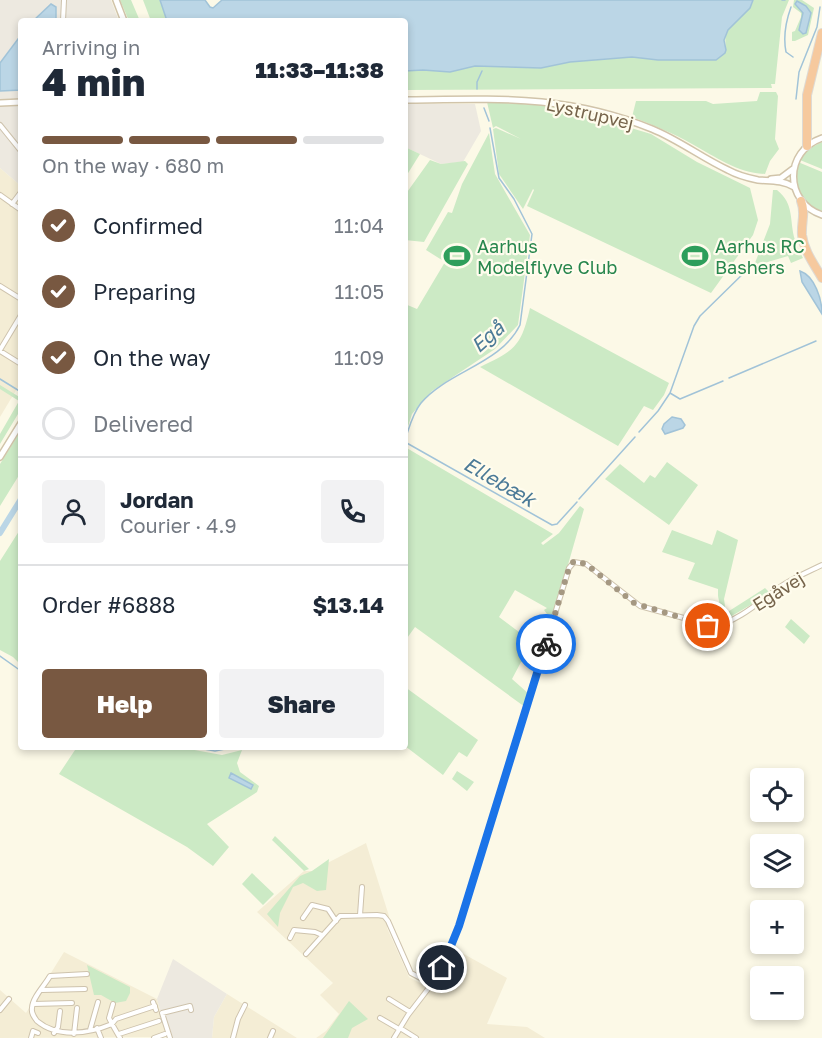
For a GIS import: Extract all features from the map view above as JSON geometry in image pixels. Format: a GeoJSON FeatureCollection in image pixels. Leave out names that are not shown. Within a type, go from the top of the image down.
{"type":"FeatureCollection","features":[{"type":"Feature","properties":{"kind":"highway"},"geometry":{"type":"LineString","coordinates":[[807,146],[807,95],[822,33]]}},
{"type":"Feature","properties":{"kind":"highway"},"geometry":{"type":"LineString","coordinates":[[801,201],[804,210],[802,231],[805,248],[822,278]]}},
{"type":"Feature","properties":{"kind":"street"},"geometry":{"type":"LineString","coordinates":[[63,18],[64,0]]}},
{"type":"Feature","properties":{"kind":"street"},"geometry":{"type":"LineString","coordinates":[[116,0],[123,18]]}},
{"type":"Feature","properties":{"kind":"street","name":"Lystrupvej"},"geometry":{"type":"LineString","coordinates":[[408,100],[491,98],[550,102],[588,109],[653,130],[681,143],[727,170],[751,178],[785,183],[794,187]]}},
{"type":"Feature","properties":{"kind":"street"},"geometry":{"type":"LineString","coordinates":[[0,103],[18,102]]}},
{"type":"Feature","properties":{"kind":"street"},"geometry":{"type":"LineString","coordinates":[[0,125],[18,147]]}},
{"type":"Feature","properties":{"kind":"street"},"geometry":{"type":"LineString","coordinates":[[820,139],[807,146],[798,156],[793,169],[794,187],[801,201],[821,215]]}},
{"type":"Feature","properties":{"kind":"street"},"geometry":{"type":"LineString","coordinates":[[763,180],[781,178],[793,169]]}},
{"type":"Feature","properties":{"kind":"street"},"geometry":{"type":"LineString","coordinates":[[0,195],[18,208]]}},
{"type":"Feature","properties":{"kind":"street"},"geometry":{"type":"LineString","coordinates":[[12,204],[18,196]]}},
{"type":"Feature","properties":{"kind":"street"},"geometry":{"type":"LineString","coordinates":[[0,286],[18,297]]}},
{"type":"Feature","properties":{"kind":"street"},"geometry":{"type":"LineString","coordinates":[[18,320],[0,350],[18,362]]}},
{"type":"Feature","properties":{"kind":"street"},"geometry":{"type":"LineString","coordinates":[[0,457],[18,428]]}},
{"type":"Feature","properties":{"kind":"street","name":"Egåvej"},"geometry":{"type":"LineString","coordinates":[[432,984],[442,968],[459,926],[569,568],[574,561],[586,564],[640,606],[713,626],[756,606],[787,583],[822,565]]}},
{"type":"Feature","properties":{"kind":"street"},"geometry":{"type":"LineString","coordinates":[[360,915],[362,887]]}},
{"type":"Feature","properties":{"kind":"street"},"geometry":{"type":"LineString","coordinates":[[303,918],[312,905],[328,909],[336,921]]}},
{"type":"Feature","properties":{"kind":"street"},"geometry":{"type":"LineString","coordinates":[[306,954],[343,915],[377,915],[386,918],[411,973],[432,984],[410,1012],[394,1038]]}},
{"type":"Feature","properties":{"kind":"street"},"geometry":{"type":"LineString","coordinates":[[290,938],[294,930],[315,932],[322,936]]}},
{"type":"Feature","properties":{"kind":"street"},"geometry":{"type":"LineString","coordinates":[[87,974],[50,976],[33,1004],[34,1016],[40,1023],[54,1033],[72,1035],[112,1024],[116,1020],[154,1006]]}},
{"type":"Feature","properties":{"kind":"street"},"geometry":{"type":"LineString","coordinates":[[42,990],[85,989]]}},
{"type":"Feature","properties":{"kind":"street"},"geometry":{"type":"LineString","coordinates":[[0,1010],[9,999]]}},
{"type":"Feature","properties":{"kind":"street"},"geometry":{"type":"LineString","coordinates":[[389,999],[410,1012]]}},
{"type":"Feature","properties":{"kind":"street"},"geometry":{"type":"LineString","coordinates":[[90,1030],[98,1002]]}},
{"type":"Feature","properties":{"kind":"street"},"geometry":{"type":"LineString","coordinates":[[33,1004],[72,1003]]}},
{"type":"Feature","properties":{"kind":"street"},"geometry":{"type":"LineString","coordinates":[[113,1004],[109,1018],[119,1036],[159,1021]]}},
{"type":"Feature","properties":{"kind":"street"},"geometry":{"type":"LineString","coordinates":[[233,1038],[245,1005]]}},
{"type":"Feature","properties":{"kind":"street"},"geometry":{"type":"LineString","coordinates":[[170,1038],[162,1012],[190,1006],[191,1010]]}},
{"type":"Feature","properties":{"kind":"street"},"geometry":{"type":"LineString","coordinates":[[72,1035],[77,1008]]}},
{"type":"Feature","properties":{"kind":"street"},"geometry":{"type":"LineString","coordinates":[[54,1033],[58,1027],[60,1011]]}},
{"type":"Feature","properties":{"kind":"street"},"geometry":{"type":"LineString","coordinates":[[380,1018],[416,1038]]}},
{"type":"Feature","properties":{"kind":"street"},"geometry":{"type":"LineString","coordinates":[[98,1028],[100,1038]]}},
{"type":"Feature","properties":{"kind":"street"},"geometry":{"type":"LineString","coordinates":[[31,1038],[33,1031],[38,1033]]}},
{"type":"Feature","properties":{"kind":"street"},"geometry":{"type":"LineString","coordinates":[[270,1038],[273,1031]]}},
{"type":"Feature","properties":{"kind":"street"},"geometry":{"type":"LineString","coordinates":[[154,1038],[165,1034]]}},
{"type":"Feature","properties":{"kind":"shaded area"},"geometry":{"type":"Polygon","coordinates":[[[0,0],[111,0],[118,18],[18,18],[18,183],[0,168],[0,0]]]}},
{"type":"Feature","properties":{"kind":"shaded area"},"geometry":{"type":"Polygon","coordinates":[[[408,104],[475,104],[481,131],[463,162],[441,164],[408,148],[408,104]]]}},
{"type":"Feature","properties":{"kind":"shaded area"},"geometry":{"type":"Polygon","coordinates":[[[0,168],[18,183],[18,387],[0,417],[0,168]]]}},
{"type":"Feature","properties":{"kind":"shaded area"},"geometry":{"type":"Polygon","coordinates":[[[366,843],[389,916],[387,928],[409,977],[431,989],[442,975],[453,948],[507,978],[487,1024],[527,1027],[545,1038],[316,1038],[326,1031],[339,1014],[320,995],[333,983],[257,912],[304,871],[312,871],[366,843]]]}},
{"type":"Feature","properties":{"kind":"shaded area"},"geometry":{"type":"Polygon","coordinates":[[[64,952],[157,999],[168,1037],[0,1038],[0,990],[26,1013],[64,952]]]}},
{"type":"Feature","properties":{"kind":"shaded area"},"geometry":{"type":"Polygon","coordinates":[[[173,959],[227,994],[214,1017],[212,1038],[165,1038],[168,1037],[157,999],[173,959]]]}},
{"type":"Feature","properties":{"kind":"shaded area"},"geometry":{"type":"Polygon","coordinates":[[[227,994],[297,1038],[212,1038],[214,1017],[227,994]]]}},
{"type":"Feature","properties":{"kind":"green space"},"geometry":{"type":"Polygon","coordinates":[[[120,0],[131,0],[139,18],[128,18],[120,0]]]}},
{"type":"Feature","properties":{"kind":"green space"},"geometry":{"type":"Polygon","coordinates":[[[143,0],[160,0],[166,18],[150,18],[143,0]]]}},
{"type":"Feature","properties":{"kind":"green space"},"geometry":{"type":"Polygon","coordinates":[[[753,0],[789,0],[782,17],[775,84],[771,84],[772,88],[408,90],[408,71],[450,72],[475,66],[541,68],[570,62],[632,57],[658,60],[715,60],[725,53],[725,37],[729,29],[753,0]]]}},
{"type":"Feature","properties":{"kind":"green space"},"geometry":{"type":"Polygon","coordinates":[[[794,0],[802,0],[814,8],[808,35],[792,41],[792,32],[795,31],[801,17],[801,13],[793,7],[794,0]]]}},
{"type":"Feature","properties":{"kind":"green space"},"geometry":{"type":"Polygon","coordinates":[[[760,92],[776,92],[778,96],[775,139],[779,149],[770,161],[765,174],[745,171],[718,159],[678,136],[632,117],[636,101],[706,101],[713,104],[757,101],[760,92]]]}},
{"type":"Feature","properties":{"kind":"green space"},"geometry":{"type":"Polygon","coordinates":[[[487,102],[558,106],[651,134],[697,162],[750,188],[758,220],[753,235],[711,293],[527,206],[533,189],[523,209],[499,174],[493,129],[496,128],[521,139],[496,126],[493,128],[487,102]]]}},
{"type":"Feature","properties":{"kind":"green space"},"geometry":{"type":"Polygon","coordinates":[[[489,133],[495,174],[530,235],[518,325],[495,349],[432,391],[412,414],[408,427],[408,305],[417,309],[445,262],[426,250],[448,212],[452,213],[462,184],[489,133]]]}},
{"type":"Feature","properties":{"kind":"green space"},"geometry":{"type":"Polygon","coordinates":[[[822,142],[822,169],[800,160],[808,149],[822,142]]]}},
{"type":"Feature","properties":{"kind":"green space"},"geometry":{"type":"Polygon","coordinates":[[[408,148],[420,154],[408,173],[408,148]]]}},
{"type":"Feature","properties":{"kind":"green space"},"geometry":{"type":"Polygon","coordinates":[[[430,160],[441,164],[465,161],[468,164],[424,242],[408,240],[408,191],[430,160]]]}},
{"type":"Feature","properties":{"kind":"green space"},"geometry":{"type":"Polygon","coordinates":[[[798,162],[822,172],[822,211],[803,198],[798,185],[798,162]]]}},
{"type":"Feature","properties":{"kind":"green space"},"geometry":{"type":"Polygon","coordinates":[[[773,190],[777,190],[787,201],[793,233],[803,258],[791,263],[788,256],[758,265],[755,263],[770,224],[773,190]]]}},
{"type":"Feature","properties":{"kind":"green space"},"geometry":{"type":"Polygon","coordinates":[[[530,308],[669,383],[664,395],[653,410],[644,406],[618,446],[480,367],[515,346],[523,331],[530,308]]]}},
{"type":"Feature","properties":{"kind":"green space"},"geometry":{"type":"Polygon","coordinates":[[[0,385],[18,396],[18,400],[0,389],[0,385]]]}},
{"type":"Feature","properties":{"kind":"green space"},"geometry":{"type":"Polygon","coordinates":[[[18,403],[18,414],[0,444],[0,434],[18,403]]]}},
{"type":"Feature","properties":{"kind":"green space"},"geometry":{"type":"Polygon","coordinates":[[[18,435],[18,477],[0,506],[0,464],[18,435]]]}},
{"type":"Feature","properties":{"kind":"green space"},"geometry":{"type":"Polygon","coordinates":[[[408,449],[553,534],[541,543],[543,545],[559,533],[580,506],[584,509],[551,624],[542,625],[542,620],[547,614],[544,610],[547,608],[515,590],[499,617],[543,650],[538,666],[527,660],[521,662],[512,679],[529,694],[525,707],[415,627],[408,637],[408,449]]]}},
{"type":"Feature","properties":{"kind":"green space"},"geometry":{"type":"Polygon","coordinates":[[[667,462],[698,485],[669,525],[605,479],[620,464],[644,483],[650,475],[655,478],[667,462]]]}},
{"type":"Feature","properties":{"kind":"green space"},"geometry":{"type":"Polygon","coordinates":[[[672,530],[712,545],[717,530],[738,540],[724,599],[726,613],[765,588],[769,592],[723,621],[718,589],[688,579],[695,563],[662,552],[672,530]]]}},
{"type":"Feature","properties":{"kind":"green space"},"geometry":{"type":"Polygon","coordinates":[[[18,533],[18,662],[0,650],[0,561],[18,533]]]}},
{"type":"Feature","properties":{"kind":"green space"},"geometry":{"type":"Polygon","coordinates":[[[791,619],[810,636],[804,644],[785,627],[791,619]]]}},
{"type":"Feature","properties":{"kind":"green space"},"geometry":{"type":"Polygon","coordinates":[[[408,689],[478,740],[467,757],[459,752],[443,775],[408,748],[408,689]]]}},
{"type":"Feature","properties":{"kind":"green space"},"geometry":{"type":"Polygon","coordinates":[[[75,750],[194,750],[222,755],[242,750],[237,763],[240,772],[259,786],[257,792],[207,824],[229,847],[213,866],[187,847],[59,774],[75,750]]]}},
{"type":"Feature","properties":{"kind":"green space"},"geometry":{"type":"Polygon","coordinates":[[[457,771],[474,782],[467,791],[452,779],[457,771]]]}},
{"type":"Feature","properties":{"kind":"green space"},"geometry":{"type":"Polygon","coordinates":[[[275,836],[309,869],[304,871],[272,840],[275,836]]]}},
{"type":"Feature","properties":{"kind":"green space"},"geometry":{"type":"Polygon","coordinates":[[[329,859],[326,890],[317,891],[303,883],[293,887],[280,913],[278,927],[267,914],[300,876],[329,859]]]}},
{"type":"Feature","properties":{"kind":"green space"},"geometry":{"type":"Polygon","coordinates":[[[252,873],[274,894],[263,905],[242,884],[252,873]]]}},
{"type":"Feature","properties":{"kind":"green space"},"geometry":{"type":"Polygon","coordinates":[[[87,965],[130,987],[126,1001],[115,1003],[101,995],[94,995],[87,965]]]}},
{"type":"Feature","properties":{"kind":"green space"},"geometry":{"type":"Polygon","coordinates":[[[349,1001],[368,1019],[352,1028],[348,1038],[323,1038],[349,1001]]]}},
{"type":"Feature","properties":{"kind":"water"},"geometry":{"type":"Polygon","coordinates":[[[160,0],[205,0],[213,8],[222,0],[753,0],[750,8],[728,30],[724,40],[725,53],[716,60],[658,60],[632,57],[570,62],[541,68],[475,66],[450,72],[408,71],[408,18],[166,18],[160,0]]]}},
{"type":"Feature","properties":{"kind":"water"},"geometry":{"type":"Polygon","coordinates":[[[797,1],[806,6],[811,13],[806,33],[803,34],[799,30],[803,13],[795,4],[797,1]]]}},
{"type":"Feature","properties":{"kind":"water"},"geometry":{"type":"Polygon","coordinates":[[[51,4],[56,7],[56,18],[36,18],[51,4]]]}},
{"type":"Feature","properties":{"kind":"water"},"geometry":{"type":"Polygon","coordinates":[[[18,39],[18,90],[0,91],[0,63],[18,39]]]}},
{"type":"Feature","properties":{"kind":"water"},"geometry":{"type":"Polygon","coordinates":[[[800,271],[814,283],[821,302],[822,314],[802,282],[800,271]]]}},
{"type":"Feature","properties":{"kind":"water"},"geometry":{"type":"Polygon","coordinates":[[[672,417],[681,419],[685,425],[683,428],[665,434],[662,429],[664,424],[672,417]]]}},
{"type":"Feature","properties":{"kind":"water"},"geometry":{"type":"Polygon","coordinates":[[[231,773],[253,785],[251,789],[229,778],[231,773]]]}},
{"type":"Feature","properties":{"kind":"waterway"},"geometry":{"type":"LineString","coordinates":[[791,7],[786,23],[785,41],[786,52],[793,57]]}},
{"type":"Feature","properties":{"kind":"waterway"},"geometry":{"type":"LineString","coordinates":[[796,99],[799,72],[817,27],[820,7]]}},
{"type":"Feature","properties":{"kind":"waterway","name":"Egå"},"geometry":{"type":"LineString","coordinates":[[477,89],[477,82],[482,71]]}},
{"type":"Feature","properties":{"kind":"waterway"},"geometry":{"type":"LineString","coordinates":[[484,108],[489,121]]}},
{"type":"Feature","properties":{"kind":"waterway","name":"Egå"},"geometry":{"type":"LineString","coordinates":[[408,432],[421,403],[432,392],[500,349],[520,325],[532,234],[514,199],[499,178],[490,128]]}},
{"type":"Feature","properties":{"kind":"waterway"},"geometry":{"type":"LineString","coordinates":[[670,393],[694,326],[700,316],[752,265]]}},
{"type":"Feature","properties":{"kind":"waterway","name":"Ellebæk"},"geometry":{"type":"LineString","coordinates":[[729,378],[816,341]]}},
{"type":"Feature","properties":{"kind":"waterway"},"geometry":{"type":"LineString","coordinates":[[0,379],[18,390]]}},
{"type":"Feature","properties":{"kind":"waterway","name":"Ellebæk"},"geometry":{"type":"LineString","coordinates":[[639,432],[658,411],[670,393],[680,399],[723,381]]}},
{"type":"Feature","properties":{"kind":"waterway","name":"Ellebæk"},"geometry":{"type":"LineString","coordinates":[[579,499],[635,437]]}},
{"type":"Feature","properties":{"kind":"waterway","name":"Ellebæk"},"geometry":{"type":"LineString","coordinates":[[408,444],[552,525],[557,524],[577,502]]}},
{"type":"Feature","properties":{"kind":"waterway"},"geometry":{"type":"LineString","coordinates":[[0,533],[18,504]]}},
{"type":"Feature","properties":{"kind":"waterway","name":"Egå"},"geometry":{"type":"LineString","coordinates":[[0,656],[18,669]]}},
{"type":"Feature","properties":{"kind":"waterway","name":"Egå"},"geometry":{"type":"LineString","coordinates":[[210,750],[220,750]]}},
{"type":"Feature","properties":{"kind":"way so far"},"geometry":{"type":"LineString","coordinates":[[546,644],[569,568],[574,561],[586,564],[640,606],[708,626]]}},
{"type":"Feature","properties":{"kind":"place","name":"Aarhus Modelflyve Club"},"geometry":{"type":"Point","coordinates":[457,256]}},
{"type":"Feature","properties":{"kind":"place","name":"Aarhus RC Bashers"},"geometry":{"type":"Point","coordinates":[695,256]}},
{"type":"Feature","properties":{"kind":"route"},"geometry":{"type":"LineString","coordinates":[[442,968],[459,926],[494,817],[546,644]]}}]}
